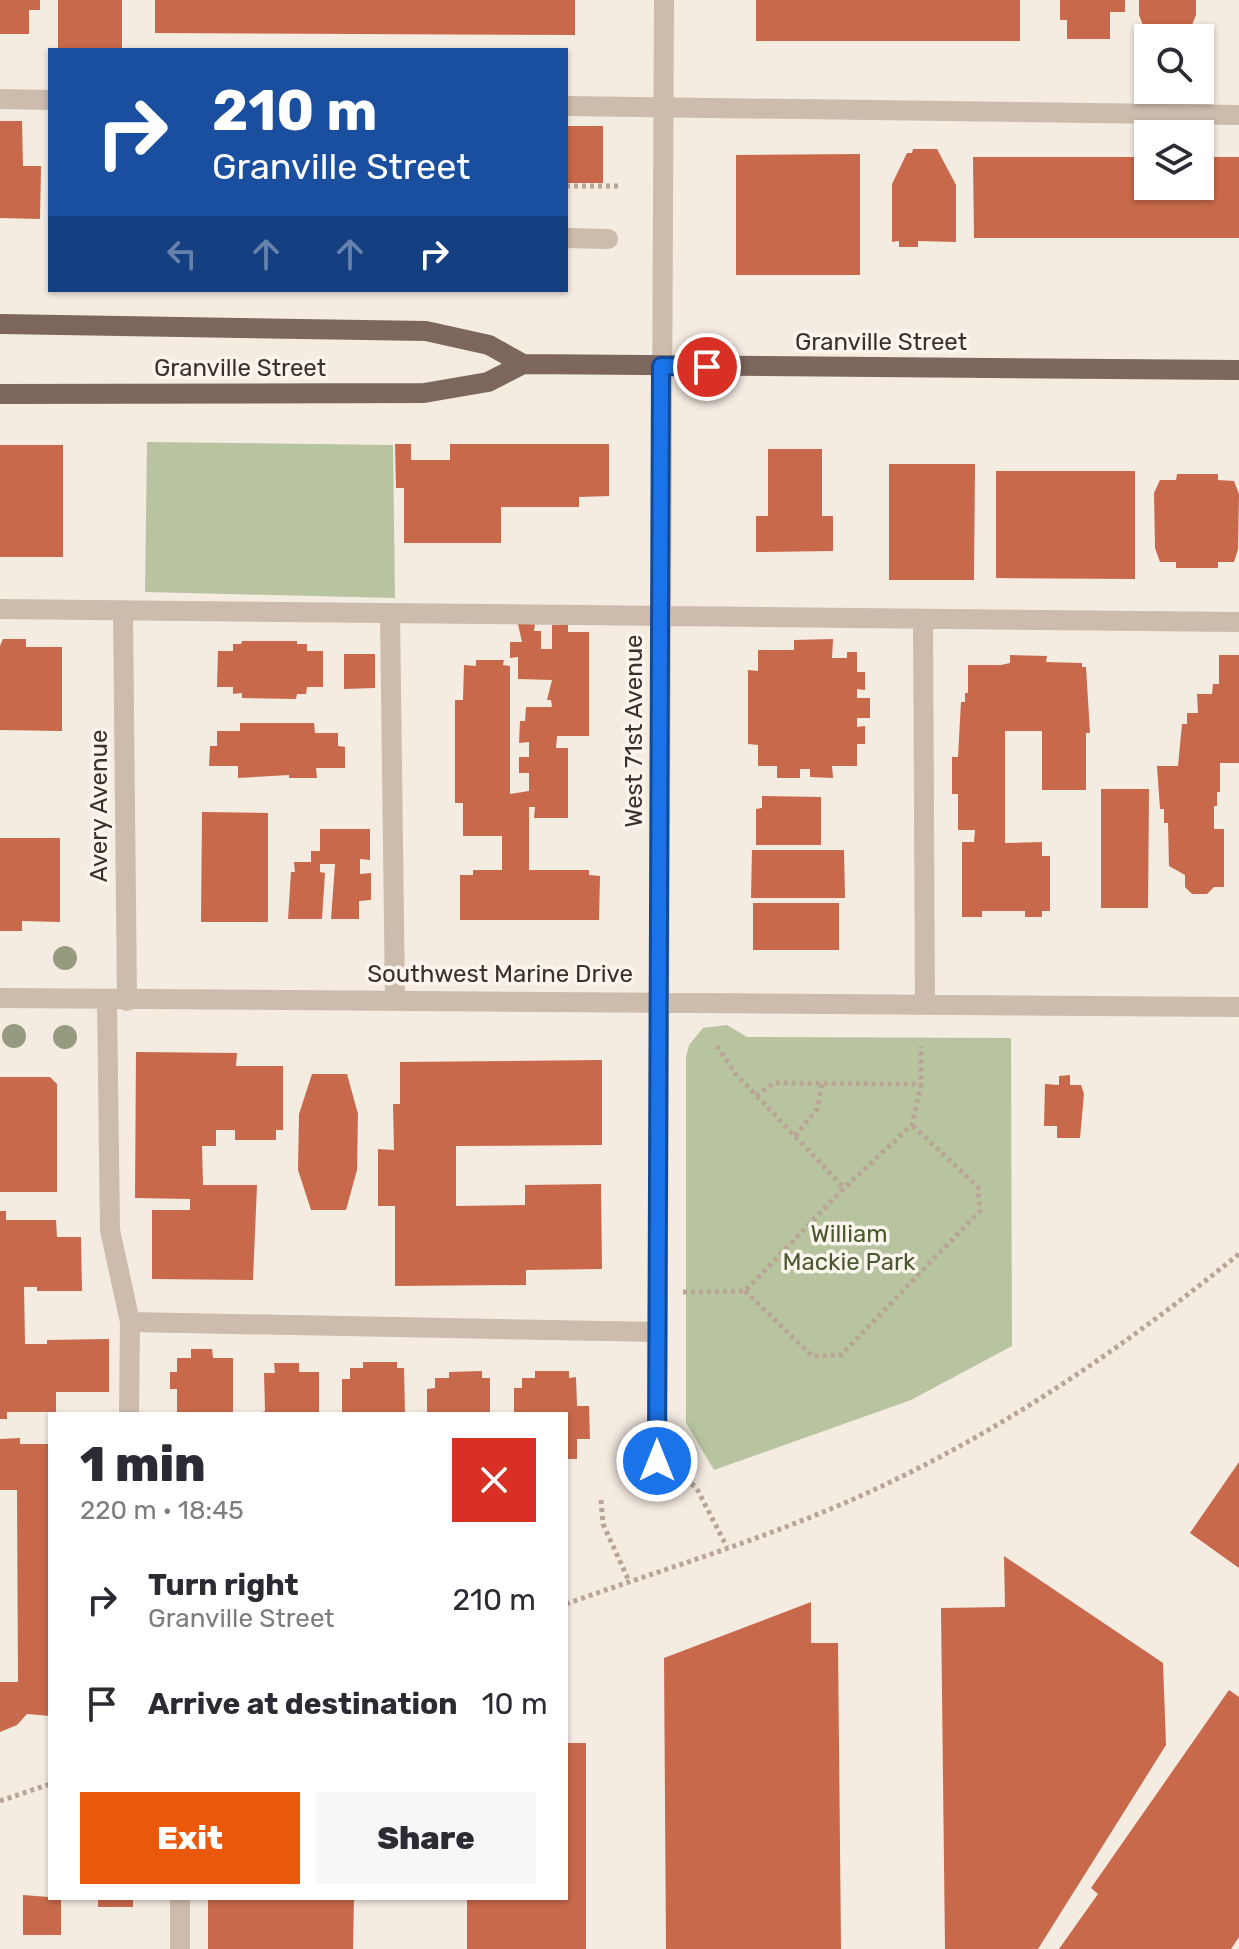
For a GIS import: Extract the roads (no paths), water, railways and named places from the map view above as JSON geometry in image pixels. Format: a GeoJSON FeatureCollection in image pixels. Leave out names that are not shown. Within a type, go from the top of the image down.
{"type":"FeatureCollection","features":[{"type":"Feature","properties":{"kind":"main road","name":"Granville Street"},"geometry":{"type":"LineString","coordinates":[[0,324],[426,331],[489,345],[523,364]]}},
{"type":"Feature","properties":{"kind":"main road","name":"Granville Street"},"geometry":{"type":"LineString","coordinates":[[0,394],[424,393],[488,382],[523,364],[1239,370]]}},
{"type":"Feature","properties":{"kind":"street","name":"West 71st Avenue"},"geometry":{"type":"LineString","coordinates":[[657,1461],[664,0]]}},
{"type":"Feature","properties":{"kind":"street"},"geometry":{"type":"LineString","coordinates":[[0,99],[48,100]]}},
{"type":"Feature","properties":{"kind":"street"},"geometry":{"type":"LineString","coordinates":[[568,106],[1239,115]]}},
{"type":"Feature","properties":{"kind":"street"},"geometry":{"type":"LineString","coordinates":[[568,238],[608,239]]}},
{"type":"Feature","properties":{"kind":"street"},"geometry":{"type":"LineString","coordinates":[[0,609],[1239,622]]}},
{"type":"Feature","properties":{"kind":"street","name":"Avery Avenue"},"geometry":{"type":"LineString","coordinates":[[123,611],[110,1230],[130,1322],[129,1412]]}},
{"type":"Feature","properties":{"kind":"street"},"geometry":{"type":"LineString","coordinates":[[390,613],[395,999]]}},
{"type":"Feature","properties":{"kind":"street"},"geometry":{"type":"LineString","coordinates":[[923,620],[925,1003]]}},
{"type":"Feature","properties":{"kind":"street","name":"Southwest Marine Drive"},"geometry":{"type":"LineString","coordinates":[[0,998],[1239,1007]]}},
{"type":"Feature","properties":{"kind":"street"},"geometry":{"type":"LineString","coordinates":[[130,1322],[658,1332]]}},
{"type":"Feature","properties":{"kind":"street"},"geometry":{"type":"LineString","coordinates":[[180,1900],[180,1949]]}},
{"type":"Feature","properties":{"kind":"park label","name":"William Mackie Park"},"geometry":{"type":"Point","coordinates":[849,1248]}}]}
